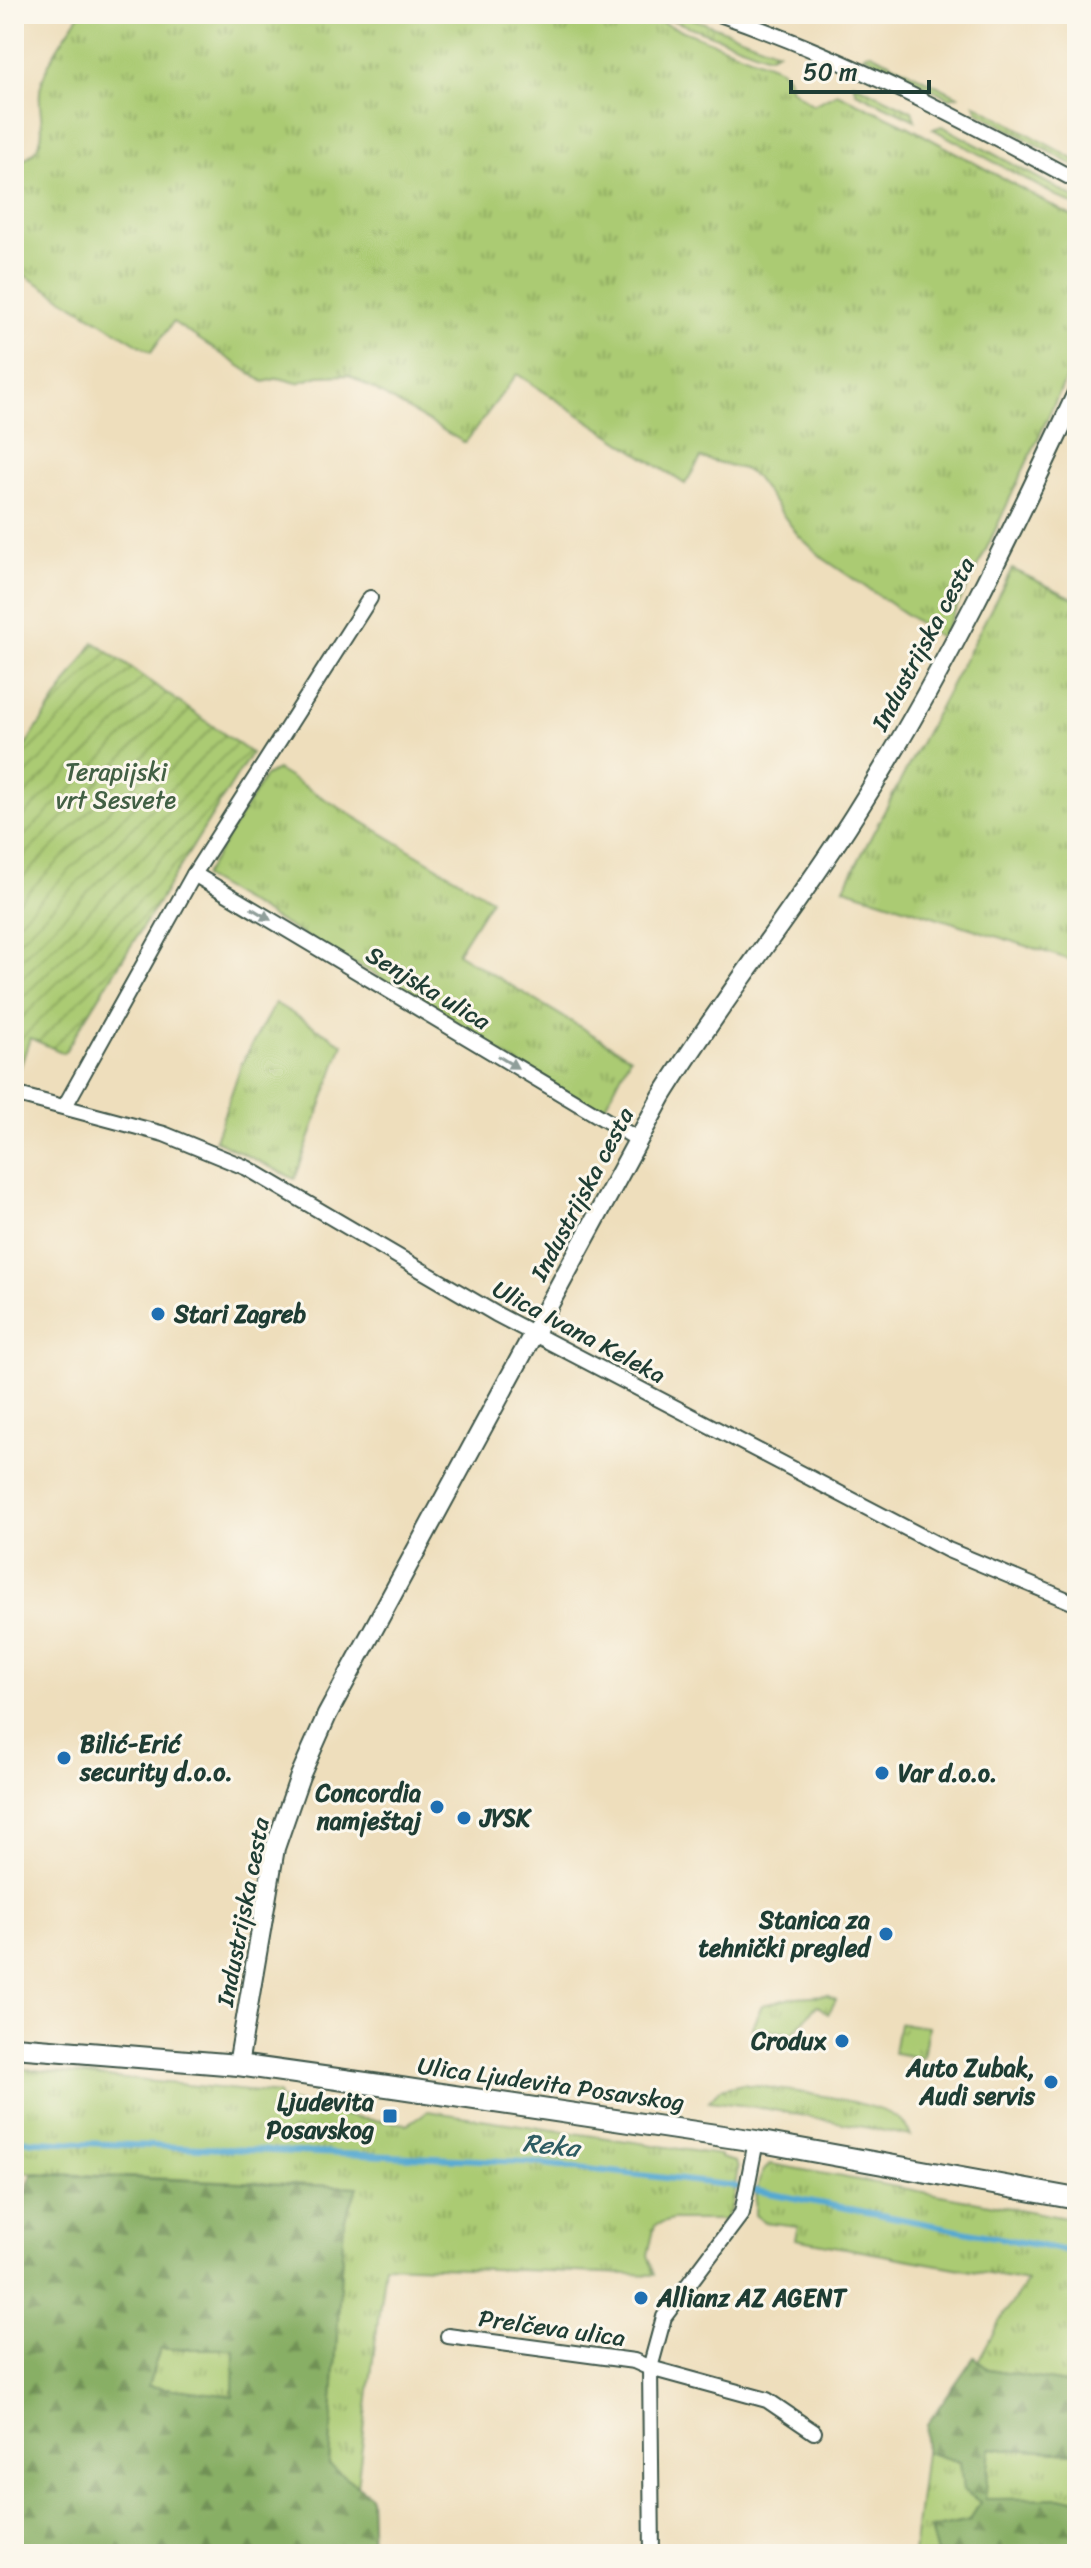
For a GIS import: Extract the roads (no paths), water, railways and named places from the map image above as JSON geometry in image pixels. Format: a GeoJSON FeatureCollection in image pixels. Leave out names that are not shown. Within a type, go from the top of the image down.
{"type":"FeatureCollection","features":[{"type":"Feature","properties":{"kind":"main road","name":"Ulica Ljudevita Posavskog"},"geometry":{"type":"LineString","coordinates":[[14,2047],[238,2065],[756,2141],[1077,2199]]}},
{"type":"Feature","properties":{"kind":"street"},"geometry":{"type":"LineString","coordinates":[[719,14],[772,32],[872,75],[1077,181]]}},
{"type":"Feature","properties":{"kind":"street","name":"Industrijska cesta"},"geometry":{"type":"LineString","coordinates":[[238,2065],[275,1848],[327,1715],[639,1140],[691,1050],[854,816],[908,724],[957,636],[1077,393]]}},
{"type":"Feature","properties":{"kind":"street"},"geometry":{"type":"LineString","coordinates":[[65,1106],[194,874],[370,598]]}},
{"type":"Feature","properties":{"kind":"street","name":"Senjska ulica"},"geometry":{"type":"LineString","coordinates":[[194,874],[639,1140]]}},
{"type":"Feature","properties":{"kind":"street","name":"Ulica Ivana Keleka"},"geometry":{"type":"LineString","coordinates":[[14,1094],[164,1134],[247,1168],[496,1314],[948,1550],[1077,1604]]}},
{"type":"Feature","properties":{"kind":"street","name":"Prelčeva ulica"},"geometry":{"type":"LineString","coordinates":[[652,2554],[650,2368],[664,2317],[742,2213],[756,2141]]}},
{"type":"Feature","properties":{"kind":"street","name":"Prelčeva ulica"},"geometry":{"type":"LineString","coordinates":[[448,2336],[634,2361],[767,2400],[814,2432]]}},
{"type":"Feature","properties":{"kind":"waterway","name":"Reka"},"geometry":{"type":"LineString","coordinates":[[14,2140],[526,2162],[727,2185],[1077,2253]]}},
{"type":"Feature","properties":{"kind":"place","name":"Stari Zagreb"},"geometry":{"type":"Point","coordinates":[158,1314]}},
{"type":"Feature","properties":{"kind":"place","name":"Bilić-Erić security d.o.o."},"geometry":{"type":"Point","coordinates":[64,1758]}},
{"type":"Feature","properties":{"kind":"place","name":"Var d.o.o."},"geometry":{"type":"Point","coordinates":[882,1773]}},
{"type":"Feature","properties":{"kind":"place","name":"Concordia namještaj"},"geometry":{"type":"Point","coordinates":[437,1807]}},
{"type":"Feature","properties":{"kind":"place","name":"JYSK"},"geometry":{"type":"Point","coordinates":[464,1818]}},
{"type":"Feature","properties":{"kind":"place","name":"Stanica za tehnički pregled"},"geometry":{"type":"Point","coordinates":[886,1934]}},
{"type":"Feature","properties":{"kind":"place","name":"Crodux"},"geometry":{"type":"Point","coordinates":[842,2041]}},
{"type":"Feature","properties":{"kind":"place","name":"Auto Zubak, Audi servis"},"geometry":{"type":"Point","coordinates":[1051,2082]}},
{"type":"Feature","properties":{"kind":"place","name":"Ljudevita Posavskog"},"geometry":{"type":"Point","coordinates":[390,2116]}},
{"type":"Feature","properties":{"kind":"place","name":"Allianz AZ AGENT"},"geometry":{"type":"Point","coordinates":[641,2298]}},
{"type":"Feature","properties":{"kind":"park label","name":"Terapijski vrt Sesvete"},"geometry":{"type":"Point","coordinates":[116,786]}}]}
